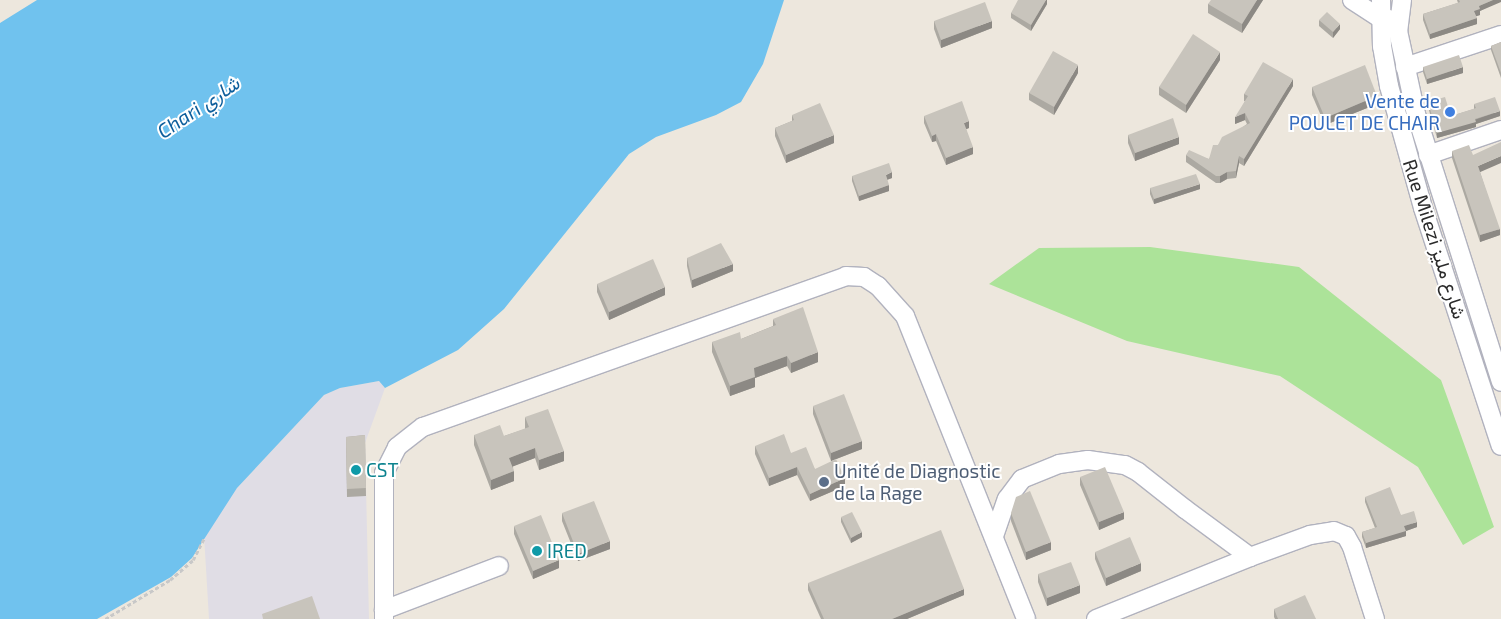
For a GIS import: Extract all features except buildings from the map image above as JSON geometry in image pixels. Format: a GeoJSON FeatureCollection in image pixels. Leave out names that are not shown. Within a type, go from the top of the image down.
{"type":"FeatureCollection","features":[{"type":"Feature","properties":{"kind":"street"},"geometry":{"type":"LineString","coordinates":[[1352,0],[1380,18],[1398,21]]}},
{"type":"Feature","properties":{"kind":"street","name":"Rue Milezi شارع مليز"},"geometry":{"type":"LineString","coordinates":[[1381,0],[1382,46],[1389,86],[1423,208],[1501,446]]}},
{"type":"Feature","properties":{"kind":"street","name":"Rue Milezi شارع مليز"},"geometry":{"type":"LineString","coordinates":[[1402,0],[1398,21],[1405,67],[1428,155],[1493,334],[1501,382]]}},
{"type":"Feature","properties":{"kind":"street"},"geometry":{"type":"LineString","coordinates":[[1405,67],[1501,35]]}},
{"type":"Feature","properties":{"kind":"street"},"geometry":{"type":"LineString","coordinates":[[1428,155],[1501,130]]}},
{"type":"Feature","properties":{"kind":"street"},"geometry":{"type":"LineString","coordinates":[[498,566],[384,615],[384,473],[397,447],[423,427],[846,276],[864,277],[878,286],[905,316],[1026,619]]}},
{"type":"Feature","properties":{"kind":"street"},"geometry":{"type":"LineString","coordinates":[[1468,343],[1493,334]]}},
{"type":"Feature","properties":{"kind":"street"},"geometry":{"type":"LineString","coordinates":[[994,536],[1007,499],[1022,479],[1059,464],[1088,460],[1126,465],[1138,472],[1185,510],[1250,556]]}},
{"type":"Feature","properties":{"kind":"street"},"geometry":{"type":"LineString","coordinates":[[1096,619],[1250,556],[1310,535],[1334,531],[1346,536],[1360,565],[1375,619]]}},
{"type":"Feature","properties":{"kind":"path"},"geometry":{"type":"LineString","coordinates":[[105,619],[170,580],[192,560],[204,538]]}},
{"type":"Feature","properties":{"kind":"shaded area"},"geometry":{"type":"Polygon","coordinates":[[[379,381],[385,388],[365,443],[369,619],[209,619],[204,535],[237,488],[324,395],[340,388],[379,381]]]}},
{"type":"Feature","properties":{"kind":"green space"},"geometry":{"type":"Polygon","coordinates":[[[1150,247],[1299,267],[1441,380],[1494,527],[1463,545],[1418,467],[1280,376],[1127,341],[989,284],[1039,248],[1150,247]]]}},
{"type":"Feature","properties":{"kind":"water","name":"Chari شاري"},"geometry":{"type":"Polygon","coordinates":[[[37,0],[784,0],[763,64],[741,102],[716,115],[656,137],[629,154],[504,309],[458,350],[385,388],[379,381],[340,388],[324,395],[237,488],[192,558],[171,577],[97,619],[0,619],[0,23],[37,0]]]}},
{"type":"Feature","properties":{"kind":"place","name":"Vente de POULET DE CHAIR"},"geometry":{"type":"Point","coordinates":[1450,112]}},
{"type":"Feature","properties":{"kind":"place","name":"CST"},"geometry":{"type":"Point","coordinates":[356,470]}},
{"type":"Feature","properties":{"kind":"place","name":"Unité de Diagnostic de la Rage"},"geometry":{"type":"Point","coordinates":[824,482]}},
{"type":"Feature","properties":{"kind":"place","name":"IRED"},"geometry":{"type":"Point","coordinates":[537,551]}}]}
